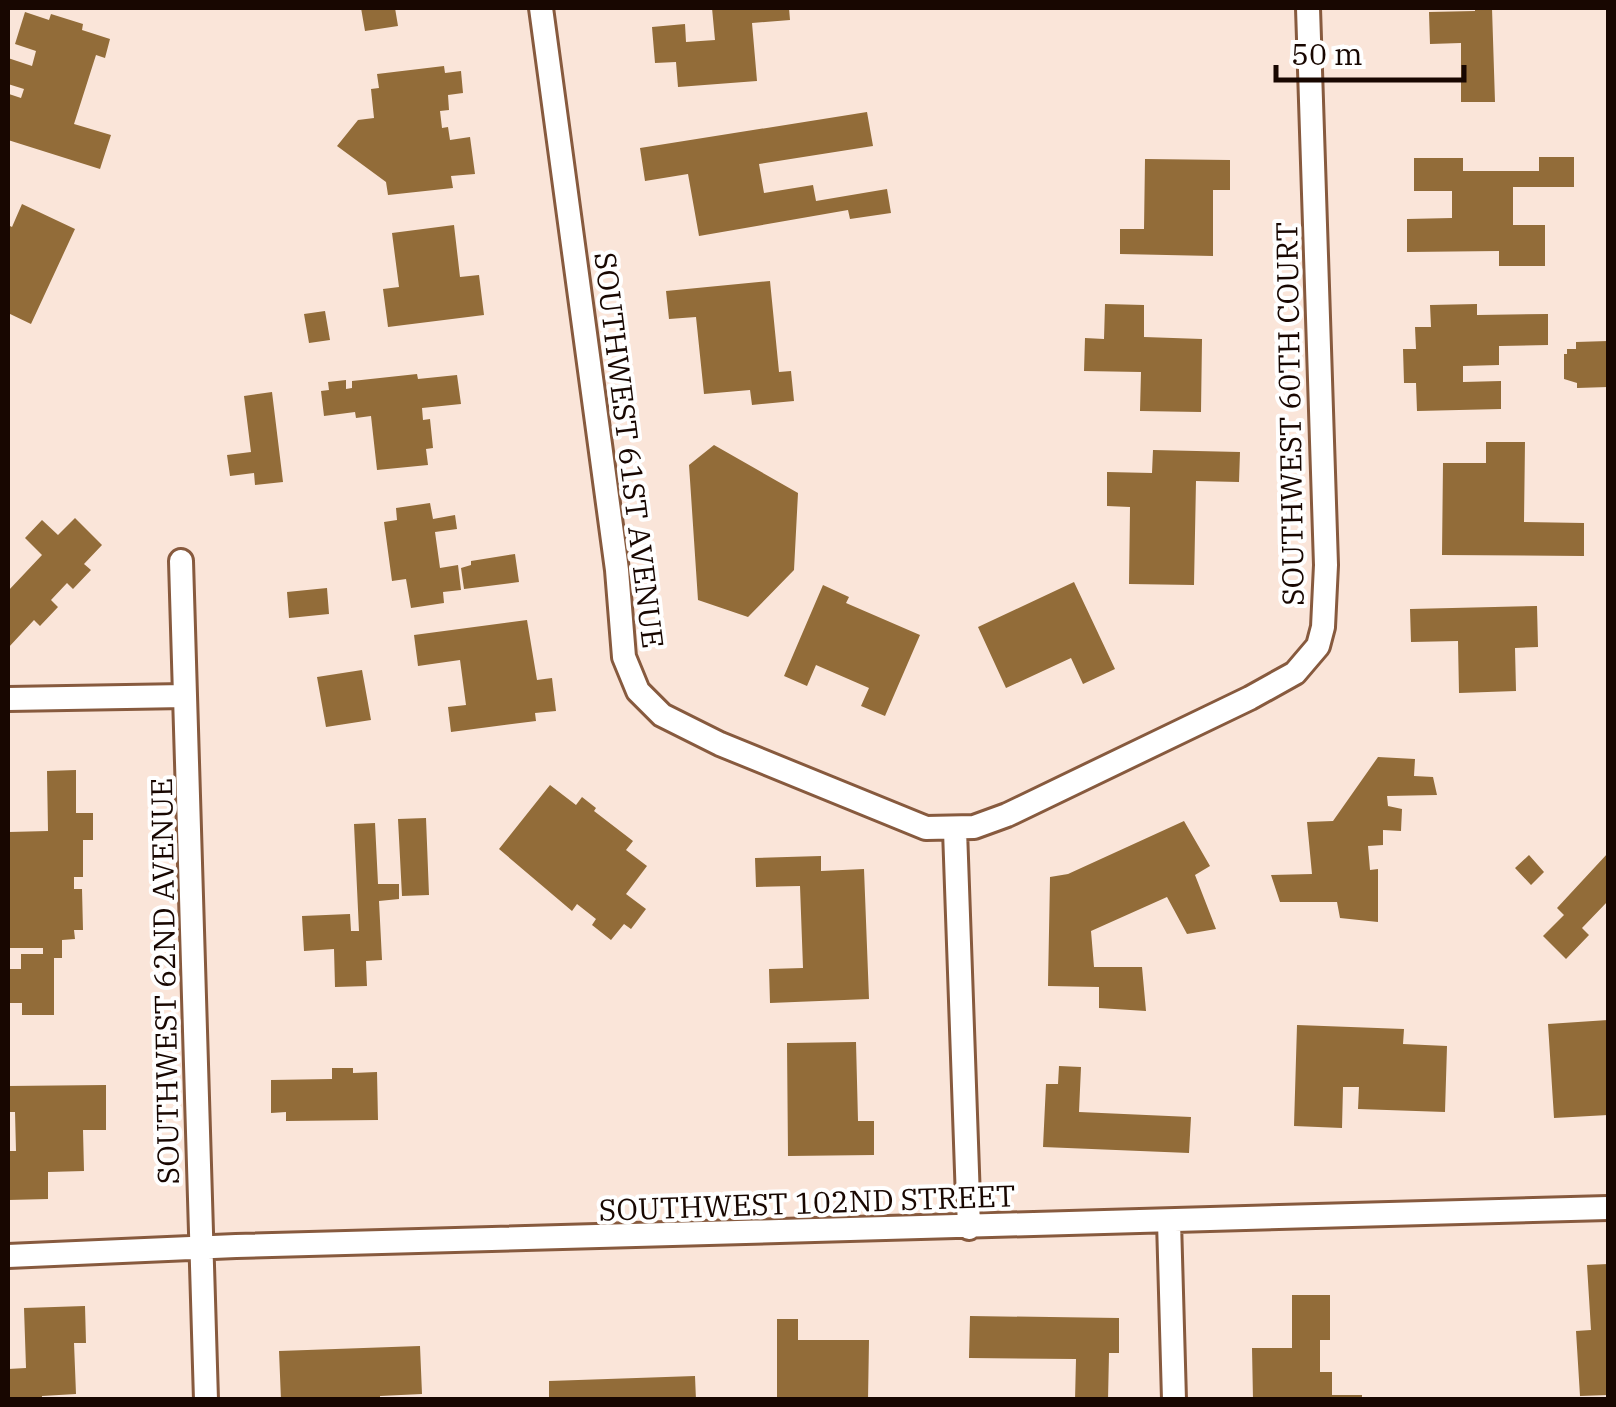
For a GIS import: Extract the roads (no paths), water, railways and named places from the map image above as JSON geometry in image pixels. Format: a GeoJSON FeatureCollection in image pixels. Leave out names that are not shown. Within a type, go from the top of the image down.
{"type":"FeatureCollection","features":[{"type":"Feature","properties":{"kind":"street","name":"SOUTHWEST 61ST AVENUE"},"geometry":{"type":"LineString","coordinates":[[541,8],[617,570],[622,644],[638,691],[662,715],[720,744],[915,824],[955,830]]}},
{"type":"Feature","properties":{"kind":"street","name":"SOUTHWEST 60TH COURT"},"geometry":{"type":"LineString","coordinates":[[955,830],[1007,815],[1276,686],[1308,661],[1318,646],[1324,616],[1326,564],[1308,8]]}},
{"type":"Feature","properties":{"kind":"street","name":"SOUTHWEST 62ND AVENUE"},"geometry":{"type":"LineString","coordinates":[[181,561],[206,1400]]}},
{"type":"Feature","properties":{"kind":"street"},"geometry":{"type":"LineString","coordinates":[[8,699],[185,696]]}},
{"type":"Feature","properties":{"kind":"street"},"geometry":{"type":"LineString","coordinates":[[955,830],[969,1228]]}},
{"type":"Feature","properties":{"kind":"street","name":"SOUTHWEST 102ND STREET"},"geometry":{"type":"LineString","coordinates":[[8,1256],[1608,1208]]}},
{"type":"Feature","properties":{"kind":"street"},"geometry":{"type":"LineString","coordinates":[[1168,1221],[1174,1400]]}}]}
